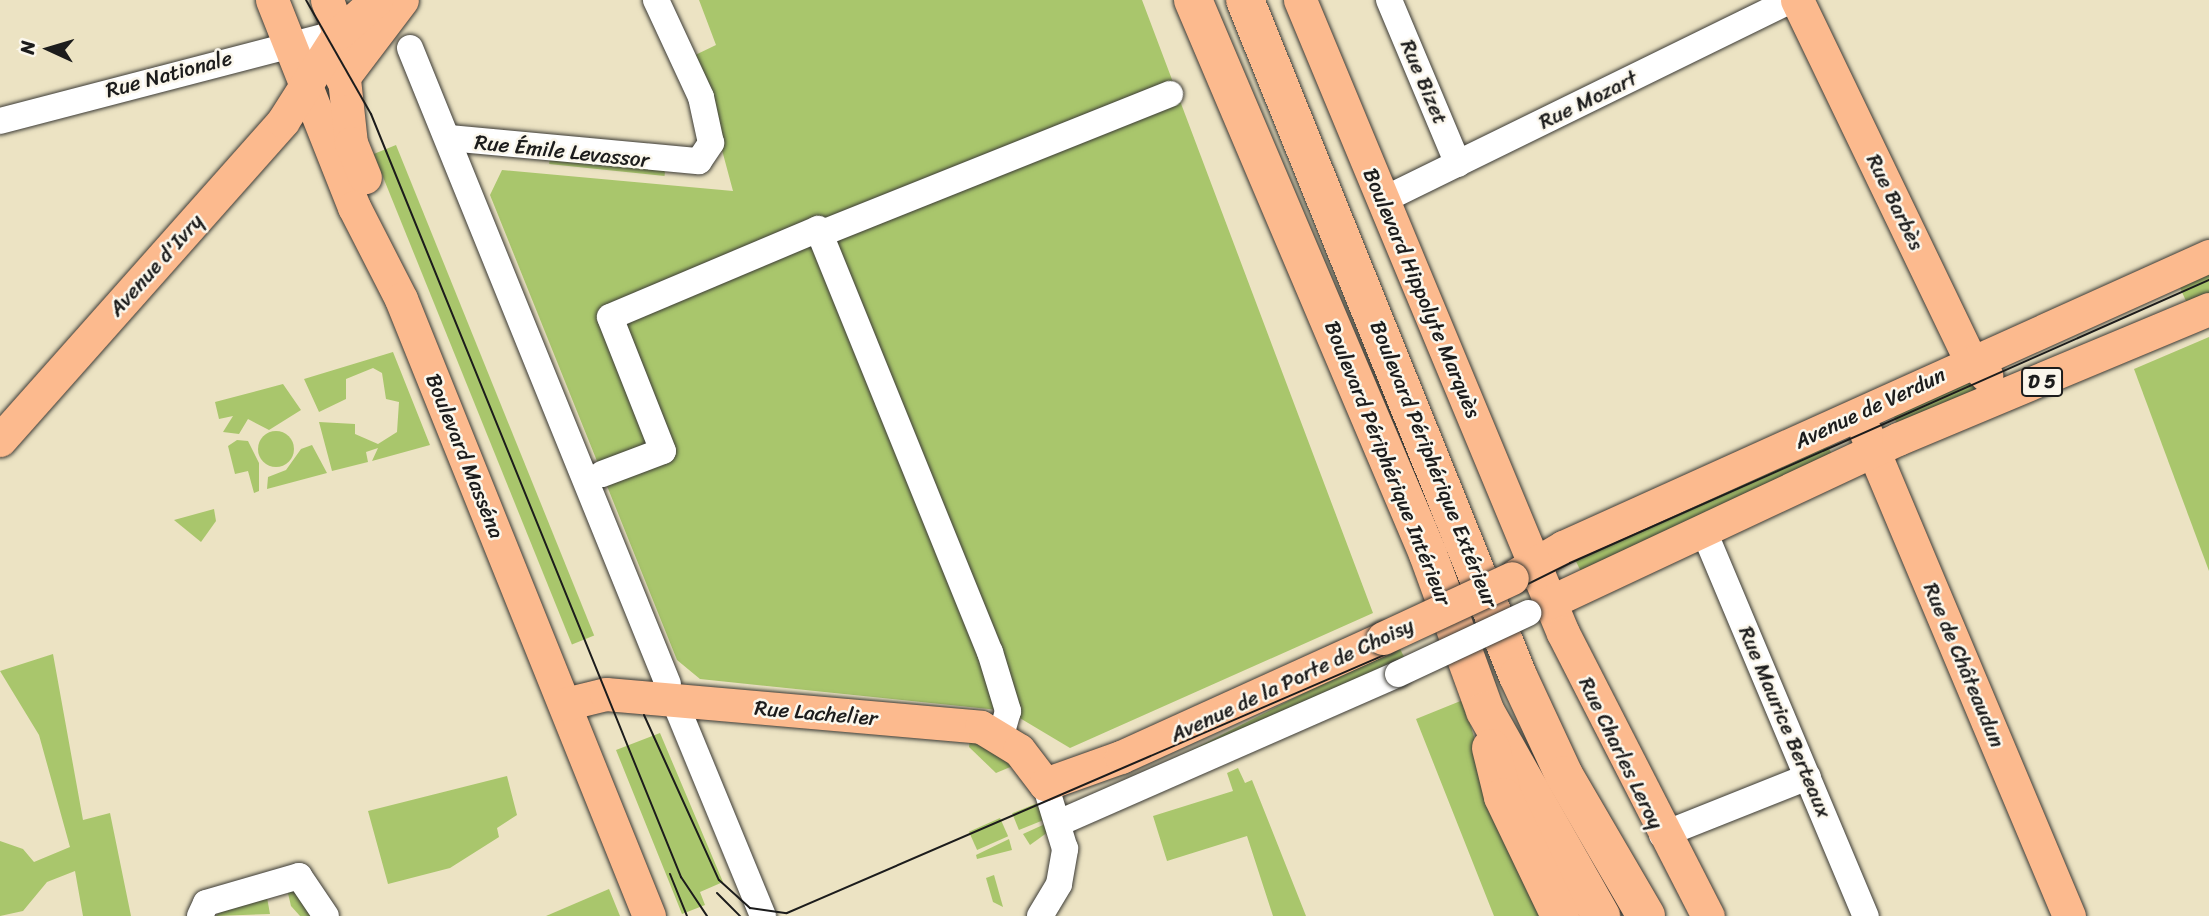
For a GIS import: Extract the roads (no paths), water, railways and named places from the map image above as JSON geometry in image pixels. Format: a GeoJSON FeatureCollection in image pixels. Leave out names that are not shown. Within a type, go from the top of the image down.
{"type":"FeatureCollection","features":[{"type":"Feature","properties":{"kind":"highway","name":"Boulevard Périphérique Intérieur"},"geometry":{"type":"LineString","coordinates":[[1194,0],[1428,554],[1485,711],[1601,916]]}},
{"type":"Feature","properties":{"kind":"highway","name":"Boulevard Périphérique Extérieur"},"geometry":{"type":"LineString","coordinates":[[1245,0],[1518,676],[1564,775],[1646,916]]}},
{"type":"Feature","properties":{"kind":"highway"},"geometry":{"type":"LineString","coordinates":[[1485,711],[1503,797],[1560,916]]}},
{"type":"Feature","properties":{"kind":"main road","name":"Boulevard Masséna"},"geometry":{"type":"LineString","coordinates":[[272,0],[294,40],[322,79],[351,143],[572,701],[649,916]]}},
{"type":"Feature","properties":{"kind":"main road"},"geometry":{"type":"LineString","coordinates":[[327,0],[339,33]]}},
{"type":"Feature","properties":{"kind":"main road"},"geometry":{"type":"LineString","coordinates":[[322,79],[339,33],[376,0]]}},
{"type":"Feature","properties":{"kind":"main road"},"geometry":{"type":"LineString","coordinates":[[322,79],[402,0]]}},
{"type":"Feature","properties":{"kind":"main road","name":"Boulevard Hippolyte Marquès"},"geometry":{"type":"LineString","coordinates":[[1300,0],[1383,200],[1533,589]]}},
{"type":"Feature","properties":{"kind":"main road","name":"Rue Barbès"},"geometry":{"type":"LineString","coordinates":[[1795,0],[1970,361],[2006,394]]}},
{"type":"Feature","properties":{"kind":"main road","name":"Boulevard Masséna"},"geometry":{"type":"LineString","coordinates":[[322,79],[354,207],[401,299],[572,701],[669,916]]}},
{"type":"Feature","properties":{"kind":"main road","name":"Avenue d'Ivry"},"geometry":{"type":"LineString","coordinates":[[0,440],[322,79]]}},
{"type":"Feature","properties":{"kind":"main road","name":"Avenue de Verdun"},"geometry":{"type":"LineString","coordinates":[[1533,589],[1858,414],[1970,361],[2209,256]]}},
{"type":"Feature","properties":{"kind":"main road","name":"Avenue de Verdun"},"geometry":{"type":"LineString","coordinates":[[1533,589],[1703,529],[2006,394],[2209,309]]}},
{"type":"Feature","properties":{"kind":"main road","name":"Rue de Châteaudun"},"geometry":{"type":"LineString","coordinates":[[1858,414],[2069,916]]}},
{"type":"Feature","properties":{"kind":"main road","name":"Avenue de la Porte de Choisy"},"geometry":{"type":"LineString","coordinates":[[1045,784],[1133,752],[1383,638],[1533,589]]}},
{"type":"Feature","properties":{"kind":"main road","name":"Rue Charles Leroy"},"geometry":{"type":"LineString","coordinates":[[1533,589],[1662,835],[1708,916]]}},
{"type":"Feature","properties":{"kind":"main road","name":"Rue Lachelier"},"geometry":{"type":"LineString","coordinates":[[572,701],[671,692],[981,727],[1001,736]]}},
{"type":"Feature","properties":{"kind":"main road"},"geometry":{"type":"LineString","coordinates":[[1001,736],[1045,784]]}},
{"type":"Feature","properties":{"kind":"street","name":"Rue Émile Levassor"},"geometry":{"type":"LineString","coordinates":[[449,138],[676,164],[705,157],[710,135],[701,97],[656,0]]}},
{"type":"Feature","properties":{"kind":"street","name":"Rue Bizet"},"geometry":{"type":"LineString","coordinates":[[1389,0],[1458,164]]}},
{"type":"Feature","properties":{"kind":"street","name":"Rue Mozart"},"geometry":{"type":"LineString","coordinates":[[1383,200],[1795,0]]}},
{"type":"Feature","properties":{"kind":"street","name":"Rue Nationale"},"geometry":{"type":"LineString","coordinates":[[0,121],[294,40],[339,33]]}},
{"type":"Feature","properties":{"kind":"street"},"geometry":{"type":"LineString","coordinates":[[410,48],[449,138],[763,916]]}},
{"type":"Feature","properties":{"kind":"street"},"geometry":{"type":"LineString","coordinates":[[820,234],[1170,94]]}},
{"type":"Feature","properties":{"kind":"street"},"geometry":{"type":"LineString","coordinates":[[602,474],[663,450],[610,317],[818,229],[990,652],[1008,711],[1001,736]]}},
{"type":"Feature","properties":{"kind":"street","name":"Rue Maurice Berteaux"},"geometry":{"type":"LineString","coordinates":[[1703,529],[1866,916]]}},
{"type":"Feature","properties":{"kind":"street","name":"Avenue de la Porte de Choisy"},"geometry":{"type":"LineString","coordinates":[[1061,822],[1398,674],[1533,589]]}},
{"type":"Feature","properties":{"kind":"street"},"geometry":{"type":"LineString","coordinates":[[1662,835],[1808,777]]}},
{"type":"Feature","properties":{"kind":"street"},"geometry":{"type":"LineString","coordinates":[[1040,916],[1063,873],[1061,822],[1045,784]]}},
{"type":"Feature","properties":{"kind":"street"},"geometry":{"type":"LineString","coordinates":[[200,916],[206,903],[299,877],[326,916]]}},
{"type":"Feature","properties":{"kind":"tram line"},"geometry":{"type":"LineString","coordinates":[[306,0],[371,114],[681,877],[707,916]]}},
{"type":"Feature","properties":{"kind":"tram line"},"geometry":{"type":"LineString","coordinates":[[644,715],[719,880],[750,908],[787,913],[1389,653],[1570,563],[2209,280]]}},
{"type":"Feature","properties":{"kind":"tram line"},"geometry":{"type":"LineString","coordinates":[[670,874],[687,916]]}},
{"type":"Feature","properties":{"kind":"tram line"},"geometry":{"type":"LineString","coordinates":[[717,893],[740,916]]}}]}
